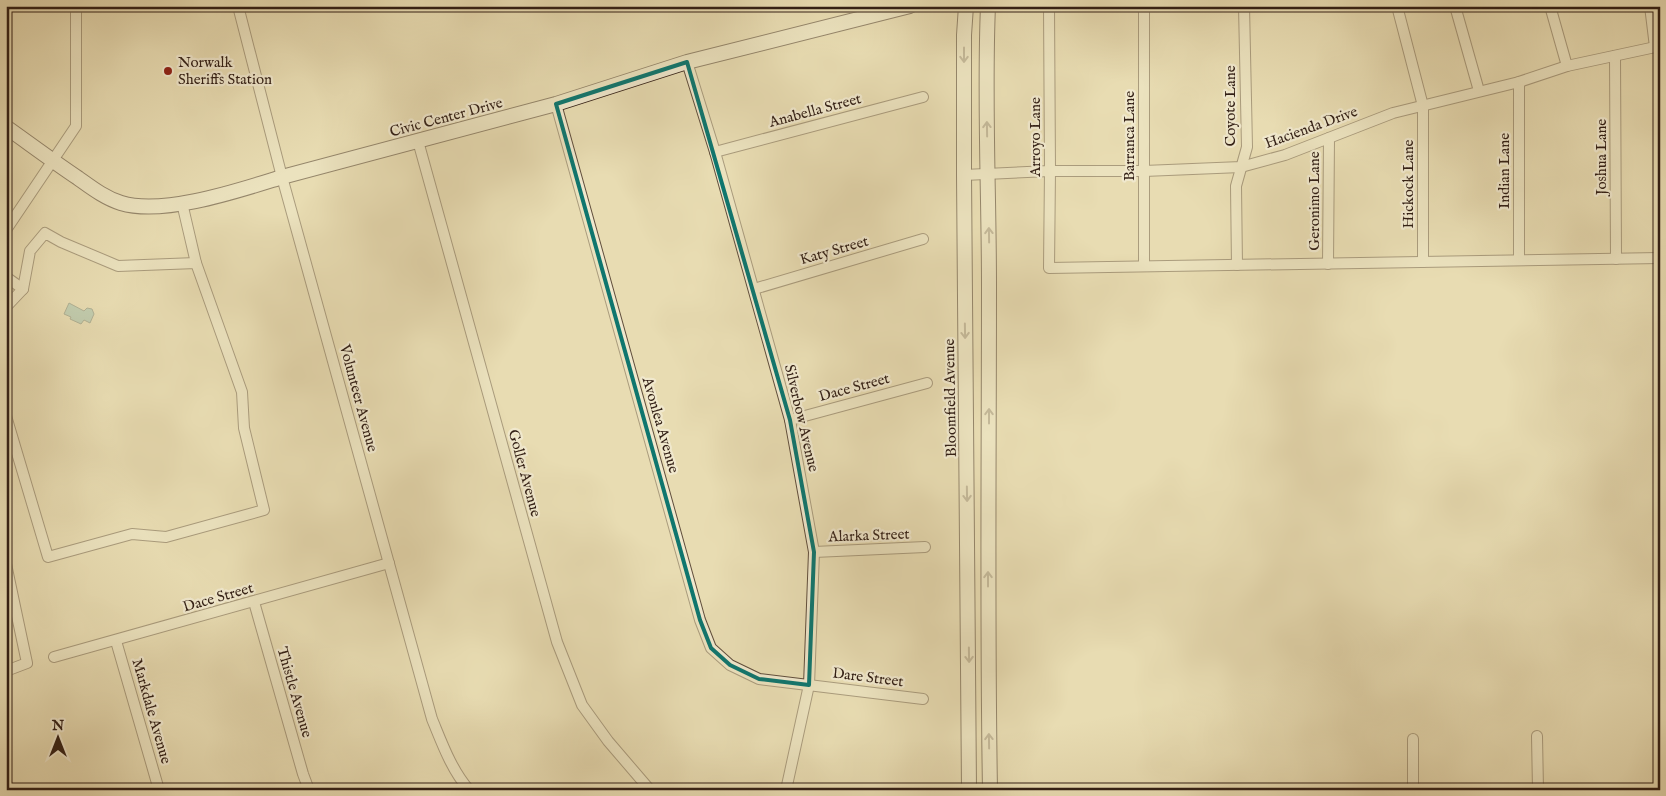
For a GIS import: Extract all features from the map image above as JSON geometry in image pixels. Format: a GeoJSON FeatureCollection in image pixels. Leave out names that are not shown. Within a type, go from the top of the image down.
{"type":"FeatureCollection","features":[{"type":"Feature","properties":{"kind":"main road","name":"Civic Center Drive"},"geometry":{"type":"LineString","coordinates":[[6,127],[100,193],[122,203],[146,206],[182,203],[242,189],[556,104],[688,62],[910,6]]}},
{"type":"Feature","properties":{"kind":"main road","name":"Bloomfield Avenue"},"geometry":{"type":"LineString","coordinates":[[966,6],[964,35],[964,282],[969,790]]}},
{"type":"Feature","properties":{"kind":"main road"},"geometry":{"type":"LineString","coordinates":[[988,6],[990,790]]}},
{"type":"Feature","properties":{"kind":"main road"},"geometry":{"type":"LineString","coordinates":[[964,282],[989,283]]}},
{"type":"Feature","properties":{"kind":"main road"},"geometry":{"type":"LineString","coordinates":[[969,703],[989,703]]}},
{"type":"Feature","properties":{"kind":"street"},"geometry":{"type":"LineString","coordinates":[[6,230],[73,131],[77,121],[76,6]]}},
{"type":"Feature","properties":{"kind":"street","name":"Volunteer Avenue"},"geometry":{"type":"LineString","coordinates":[[238,6],[282,177],[432,719],[460,780],[468,790]]}},
{"type":"Feature","properties":{"kind":"street","name":"Arroyo Lane"},"geometry":{"type":"LineString","coordinates":[[1049,6],[1049,268],[1144,266]]}},
{"type":"Feature","properties":{"kind":"street","name":"Barranca Lane"},"geometry":{"type":"LineString","coordinates":[[1144,6],[1144,266]]}},
{"type":"Feature","properties":{"kind":"street","name":"Coyote Lane"},"geometry":{"type":"LineString","coordinates":[[1237,265],[1236,186],[1247,147],[1244,6]]}},
{"type":"Feature","properties":{"kind":"street","name":"Hickock Lane"},"geometry":{"type":"LineString","coordinates":[[1397,6],[1422,106],[1423,262]]}},
{"type":"Feature","properties":{"kind":"street"},"geometry":{"type":"LineString","coordinates":[[1455,6],[1479,91]]}},
{"type":"Feature","properties":{"kind":"street"},"geometry":{"type":"LineString","coordinates":[[1550,6],[1567,66]]}},
{"type":"Feature","properties":{"kind":"street"},"geometry":{"type":"LineString","coordinates":[[1650,6],[1658,47]]}},
{"type":"Feature","properties":{"kind":"street","name":"Hacienda Drive"},"geometry":{"type":"LineString","coordinates":[[964,175],[1050,171],[1144,171],[1241,167],[1285,155],[1392,113],[1520,82],[1567,66],[1658,47]]}},
{"type":"Feature","properties":{"kind":"street","name":"Joshua Lane"},"geometry":{"type":"LineString","coordinates":[[1615,56],[1616,259]]}},
{"type":"Feature","properties":{"kind":"street","name":"Silverbow Avenue"},"geometry":{"type":"LineString","coordinates":[[688,62],[790,420],[814,552],[809,685],[786,790]]}},
{"type":"Feature","properties":{"kind":"street","name":"Indian Lane"},"geometry":{"type":"LineString","coordinates":[[1519,260],[1520,82]]}},
{"type":"Feature","properties":{"kind":"street","name":"Anabella Street"},"geometry":{"type":"LineString","coordinates":[[715,152],[922,97]]}},
{"type":"Feature","properties":{"kind":"street","name":"Avonlea Avenue"},"geometry":{"type":"LineString","coordinates":[[556,104],[700,620],[711,648],[730,665],[759,679],[809,685]]}},
{"type":"Feature","properties":{"kind":"street","name":"Geronimo Lane"},"geometry":{"type":"LineString","coordinates":[[1328,264],[1329,138]]}},
{"type":"Feature","properties":{"kind":"street","name":"Goller Avenue"},"geometry":{"type":"LineString","coordinates":[[418,141],[557,642],[582,705],[608,741],[650,790]]}},
{"type":"Feature","properties":{"kind":"street"},"geometry":{"type":"LineString","coordinates":[[6,416],[48,558],[132,534],[166,537],[264,510],[244,428],[242,392],[196,263],[182,203]]}},
{"type":"Feature","properties":{"kind":"street"},"geometry":{"type":"LineString","coordinates":[[6,307],[23,289],[30,251],[44,233],[118,266],[196,263]]}},
{"type":"Feature","properties":{"kind":"street","name":"Katy Street"},"geometry":{"type":"LineString","coordinates":[[754,289],[923,239]]}},
{"type":"Feature","properties":{"kind":"street"},"geometry":{"type":"LineString","coordinates":[[1144,266],[1660,258]]}},
{"type":"Feature","properties":{"kind":"street"},"geometry":{"type":"LineString","coordinates":[[6,277],[23,289]]}},
{"type":"Feature","properties":{"kind":"street","name":"Dace Street"},"geometry":{"type":"LineString","coordinates":[[790,420],[927,383]]}},
{"type":"Feature","properties":{"kind":"street","name":"Alarka Street"},"geometry":{"type":"LineString","coordinates":[[814,552],[925,547]]}},
{"type":"Feature","properties":{"kind":"street","name":"Dace Street"},"geometry":{"type":"LineString","coordinates":[[54,657],[389,563]]}},
{"type":"Feature","properties":{"kind":"street"},"geometry":{"type":"LineString","coordinates":[[6,564],[27,663],[6,671]]}},
{"type":"Feature","properties":{"kind":"street","name":"Thistle Avenue"},"geometry":{"type":"LineString","coordinates":[[254,602],[309,790]]}},
{"type":"Feature","properties":{"kind":"street","name":"Markdale Avenue"},"geometry":{"type":"LineString","coordinates":[[116,641],[159,790]]}},
{"type":"Feature","properties":{"kind":"street","name":"Dare Street"},"geometry":{"type":"LineString","coordinates":[[809,685],[923,699]]}},
{"type":"Feature","properties":{"kind":"street"},"geometry":{"type":"LineString","coordinates":[[1538,736],[1538,790]]}},
{"type":"Feature","properties":{"kind":"street"},"geometry":{"type":"LineString","coordinates":[[1414,739],[1414,790]]}},
{"type":"Feature","properties":{"kind":"highlighted area"},"geometry":{"type":"Polygon","coordinates":[[[687,62],[790,420],[814,552],[809,685],[759,679],[730,665],[711,648],[700,620],[556,104],[687,62]]]}},
{"type":"Feature","properties":{"kind":"shaded area"},"geometry":{"type":"Polygon","coordinates":[[[69,303],[84,311],[87,308],[92,309],[94,314],[90,323],[84,320],[81,324],[64,314],[69,303]]]}},
{"type":"Feature","properties":{"kind":"place","name":"Norwalk Sheriffs Station"},"geometry":{"type":"Point","coordinates":[168,71]}}]}
